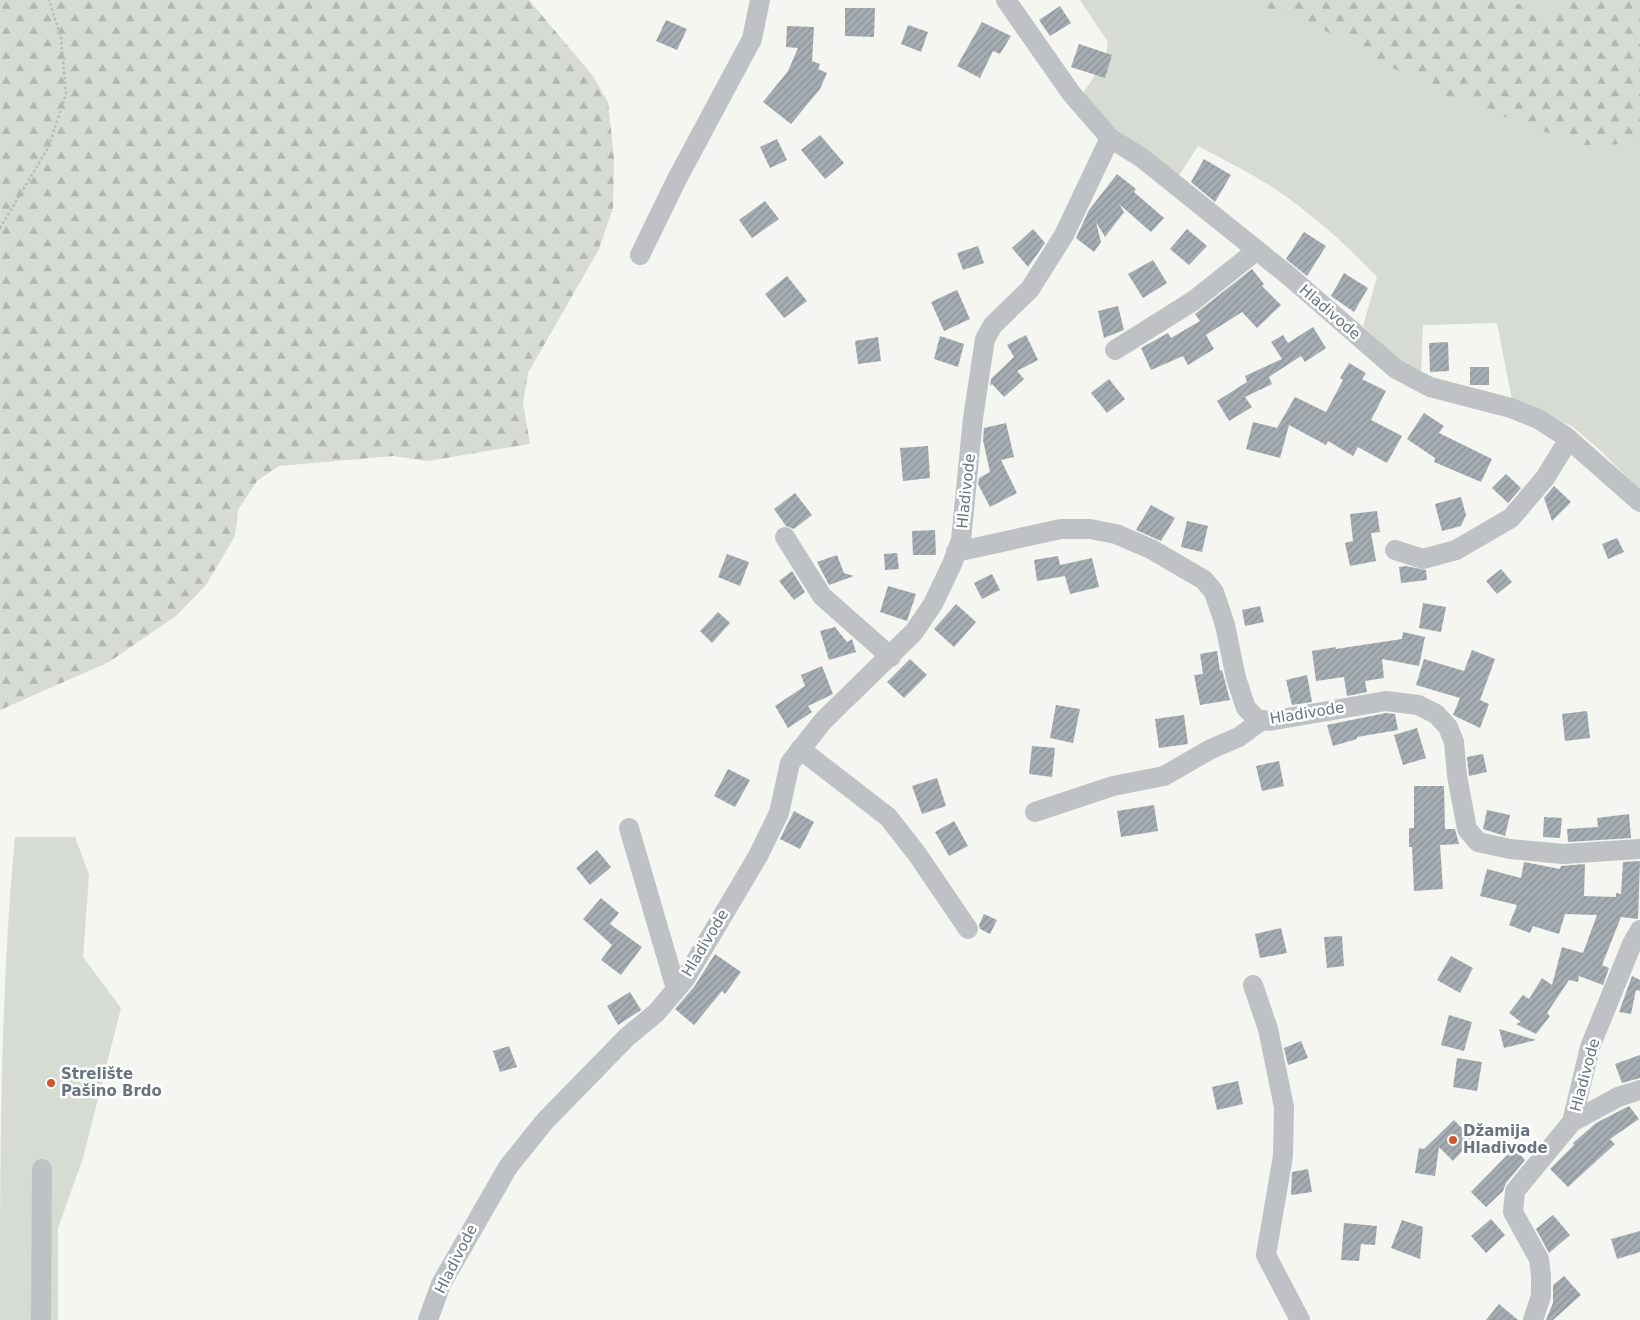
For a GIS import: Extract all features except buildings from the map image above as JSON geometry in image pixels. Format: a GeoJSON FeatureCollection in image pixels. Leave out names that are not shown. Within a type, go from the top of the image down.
{"type":"FeatureCollection","features":[{"type":"Feature","properties":{"kind":"street"},"geometry":{"type":"LineString","coordinates":[[640,255],[676,179],[752,39],[760,0]]}},
{"type":"Feature","properties":{"kind":"street","name":"Hladivode"},"geometry":{"type":"LineString","coordinates":[[1006,0],[1071,93],[1110,138],[1142,158],[1396,369],[1430,387],[1511,408],[1538,419],[1569,439],[1640,502]]}},
{"type":"Feature","properties":{"kind":"street","name":"Hladivode"},"geometry":{"type":"LineString","coordinates":[[428,1320],[441,1284],[508,1167],[545,1121],[627,1037],[656,1013],[685,979],[758,856],[779,813],[790,763],[822,721],[891,657],[914,632],[932,604],[961,540],[973,418],[985,339],[993,325],[1030,289],[1064,235],[1110,138]]}},
{"type":"Feature","properties":{"kind":"street"},"geometry":{"type":"LineString","coordinates":[[1116,350],[1193,301],[1256,251]]}},
{"type":"Feature","properties":{"kind":"street"},"geometry":{"type":"LineString","coordinates":[[1395,550],[1423,559],[1456,550],[1511,518],[1545,478],[1569,439]]}},
{"type":"Feature","properties":{"kind":"street","name":"Hladivode"},"geometry":{"type":"LineString","coordinates":[[956,552],[1061,529],[1090,529],[1116,534],[1151,549],[1204,580],[1214,592],[1226,625],[1236,678],[1246,708],[1257,719],[1270,722],[1386,701],[1418,705],[1436,714],[1448,727],[1454,742],[1457,776],[1467,829],[1478,842],[1510,849],[1563,854],[1640,849]]}},
{"type":"Feature","properties":{"kind":"street"},"geometry":{"type":"LineString","coordinates":[[785,537],[822,596],[891,657]]}},
{"type":"Feature","properties":{"kind":"street"},"geometry":{"type":"LineString","coordinates":[[1035,812],[1113,786],[1164,776],[1211,749],[1240,737],[1262,720]]}},
{"type":"Feature","properties":{"kind":"street"},"geometry":{"type":"LineString","coordinates":[[800,749],[888,818],[917,854],[968,929]]}},
{"type":"Feature","properties":{"kind":"street"},"geometry":{"type":"LineString","coordinates":[[629,828],[676,989]]}},
{"type":"Feature","properties":{"kind":"street","name":"Hladivode"},"geometry":{"type":"LineString","coordinates":[[1533,1320],[1540,1296],[1541,1276],[1539,1260],[1513,1212],[1515,1191],[1572,1122],[1590,1047],[1632,944],[1640,930]]}},
{"type":"Feature","properties":{"kind":"street"},"geometry":{"type":"LineString","coordinates":[[1253,984],[1268,1029],[1284,1107],[1283,1156],[1266,1255],[1300,1320]]}},
{"type":"Feature","properties":{"kind":"street"},"geometry":{"type":"LineString","coordinates":[[1572,1122],[1618,1097],[1640,1090]]}},
{"type":"Feature","properties":{"kind":"street"},"geometry":{"type":"LineString","coordinates":[[41,1320],[42,1169]]}},
{"type":"Feature","properties":{"kind":"path"},"geometry":{"type":"LineString","coordinates":[[0,228],[48,148],[66,94],[61,38],[49,0]]}},
{"type":"Feature","properties":{"kind":"green space"},"geometry":{"type":"Polygon","coordinates":[[[0,0],[529,0],[593,76],[608,102],[614,157],[613,208],[599,249],[528,373],[523,403],[530,444],[428,461],[393,456],[279,466],[257,481],[238,510],[235,536],[206,585],[176,616],[109,662],[0,710],[0,0]]]}},
{"type":"Feature","properties":{"kind":"green space"},"geometry":{"type":"Polygon","coordinates":[[[1080,0],[1640,0],[1640,490],[1601,451],[1572,426],[1512,400],[1497,323],[1423,325],[1421,373],[1399,360],[1363,326],[1377,277],[1336,237],[1306,212],[1259,179],[1198,146],[1178,177],[1113,129],[1083,93],[1105,61],[1108,42],[1080,0]]]}},
{"type":"Feature","properties":{"kind":"green space"},"geometry":{"type":"Polygon","coordinates":[[[1244,0],[1509,0],[1555,18],[1552,0],[1640,0],[1640,144],[1581,145],[1439,93],[1315,25],[1244,0]]]}},
{"type":"Feature","properties":{"kind":"green space","name":"Strelište Pašino Brdo"},"geometry":{"type":"Polygon","coordinates":[[[15,837],[75,837],[89,875],[83,957],[121,1008],[83,1158],[58,1228],[58,1320],[0,1320],[4,1017],[6,957],[15,837]]]}},
{"type":"Feature","properties":{"kind":"place","name":"Strelište Pašino Brdo"},"geometry":{"type":"Point","coordinates":[51,1083]}},
{"type":"Feature","properties":{"kind":"place","name":"Džamija Hladivode"},"geometry":{"type":"Point","coordinates":[1453,1140]}}]}
